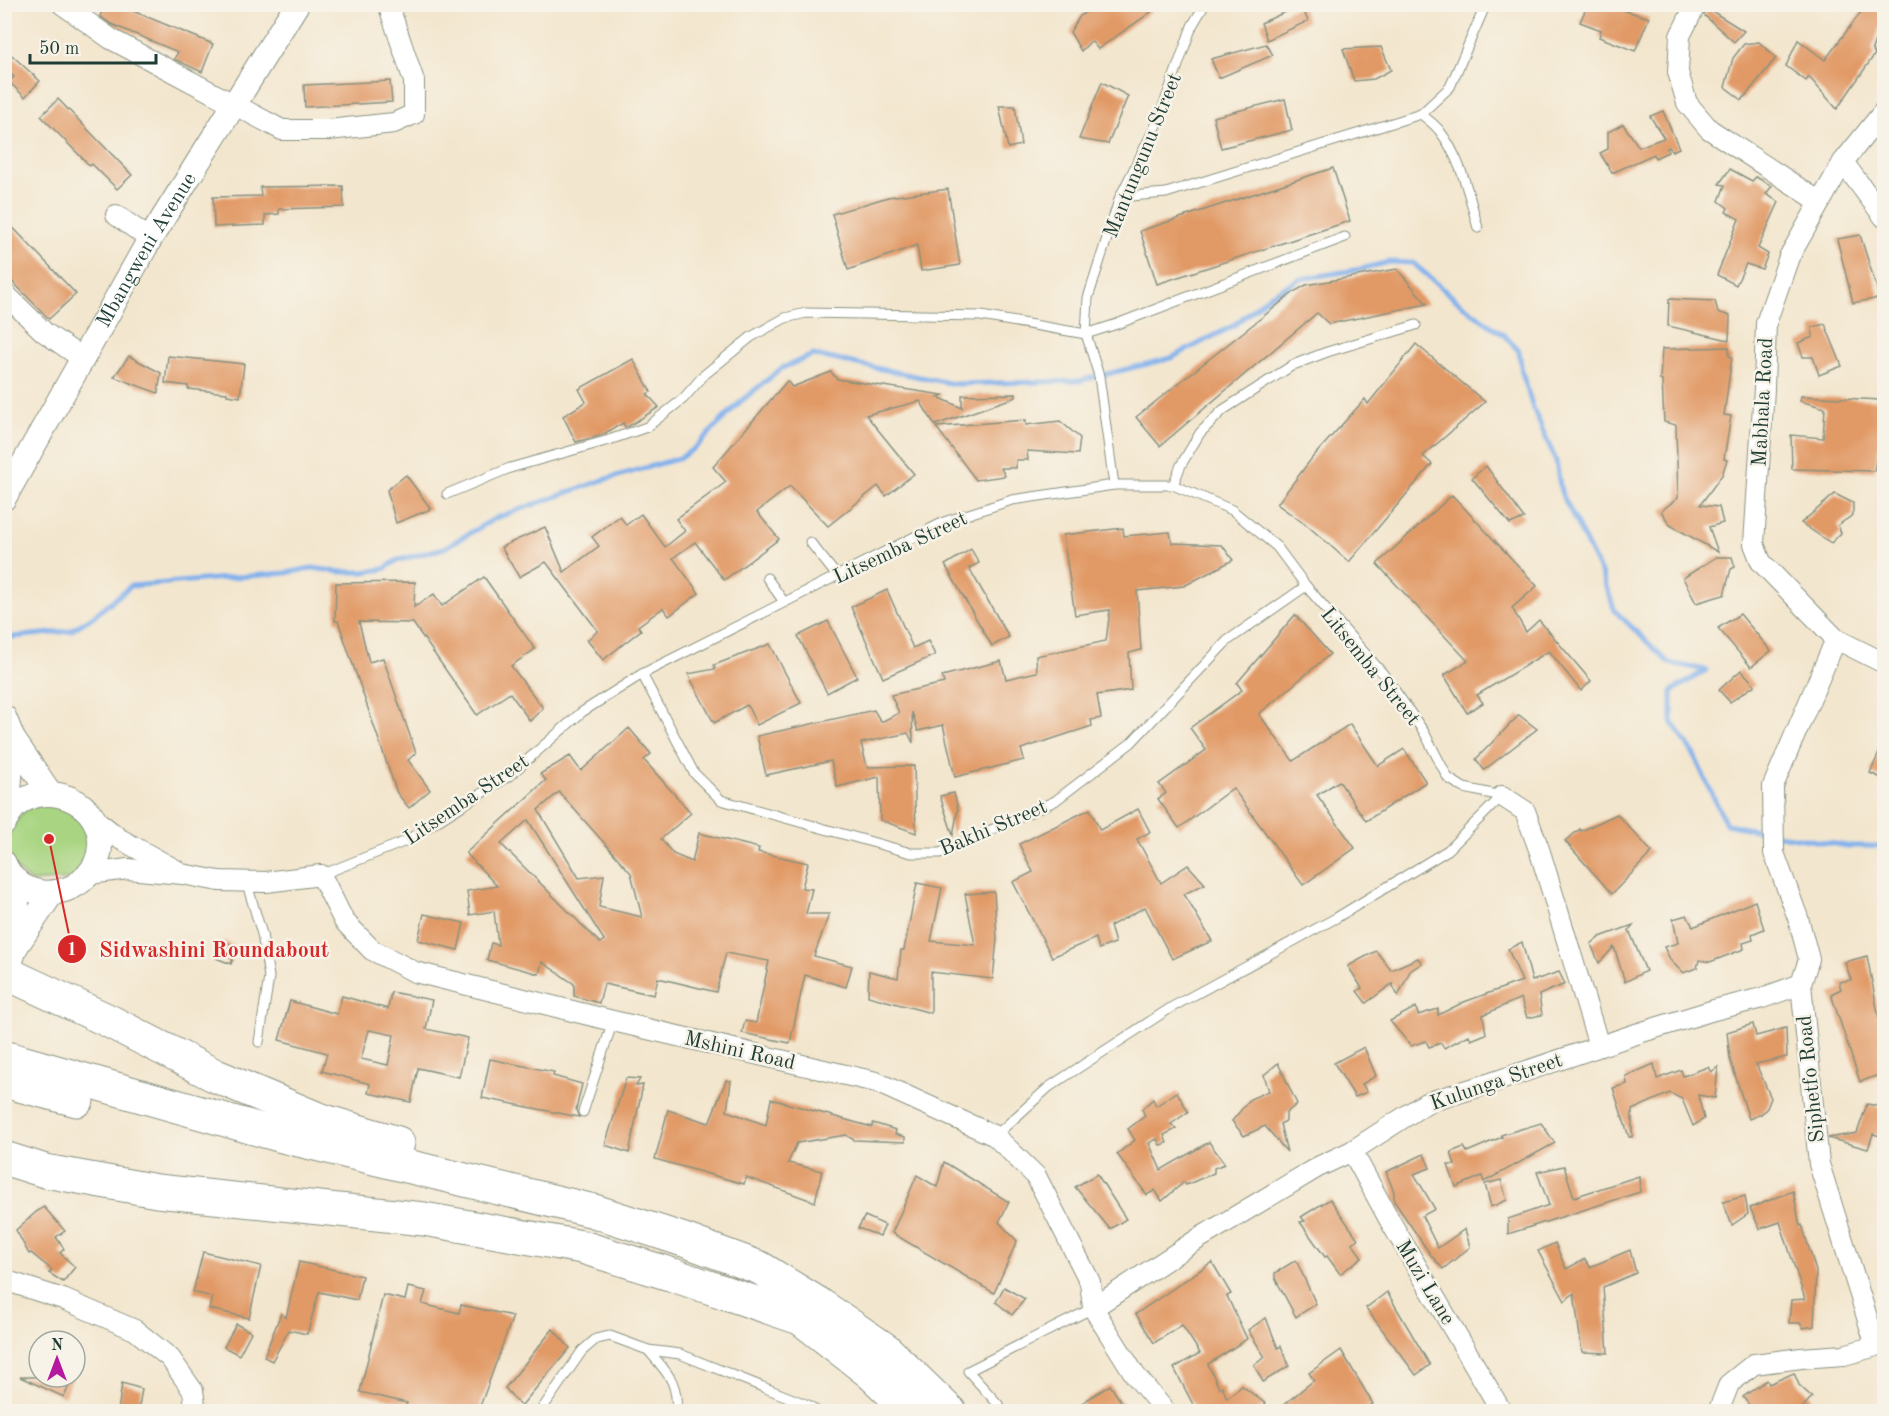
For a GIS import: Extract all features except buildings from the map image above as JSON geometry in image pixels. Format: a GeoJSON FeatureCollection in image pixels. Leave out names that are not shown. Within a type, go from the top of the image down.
{"type":"FeatureCollection","features":[{"type":"Feature","properties":{"kind":"highway"},"geometry":{"type":"LineString","coordinates":[[8,969],[216,1076],[318,1119],[607,1201],[699,1233],[817,1303],[886,1350],[950,1412]]}},
{"type":"Feature","properties":{"kind":"highway"},"geometry":{"type":"LineString","coordinates":[[4,1057],[282,1136],[594,1211],[684,1240],[760,1268]]}},
{"type":"Feature","properties":{"kind":"highway"},"geometry":{"type":"LineString","coordinates":[[4,1082],[610,1234],[754,1288],[803,1319],[871,1373],[912,1412]]}},
{"type":"Feature","properties":{"kind":"highway"},"geometry":{"type":"LineString","coordinates":[[4,1158],[45,1171],[157,1191],[424,1219],[582,1247],[714,1288],[803,1319]]}},
{"type":"Feature","properties":{"kind":"street"},"geometry":{"type":"LineString","coordinates":[[62,4],[111,39],[282,130],[328,130],[393,123],[414,114],[414,81],[388,4]]}},
{"type":"Feature","properties":{"kind":"street","name":"Mbangweni Avenue"},"geometry":{"type":"LineString","coordinates":[[4,498],[150,239],[297,4]]}},
{"type":"Feature","properties":{"kind":"street"},"geometry":{"type":"LineString","coordinates":[[1696,4],[1680,36],[1678,72],[1687,103],[1709,129],[1821,202]]}},
{"type":"Feature","properties":{"kind":"street","name":"Mabhala Road"},"geometry":{"type":"LineString","coordinates":[[1884,111],[1843,162],[1789,257],[1766,323],[1754,544],[1761,562],[1836,639],[1884,663]]}},
{"type":"Feature","properties":{"kind":"street"},"geometry":{"type":"LineString","coordinates":[[1843,162],[1884,217]]}},
{"type":"Feature","properties":{"kind":"street"},"geometry":{"type":"LineString","coordinates":[[116,216],[150,239]]}},
{"type":"Feature","properties":{"kind":"street"},"geometry":{"type":"LineString","coordinates":[[4,294],[44,332],[83,359]]}},
{"type":"Feature","properties":{"kind":"street","name":"Siphetfo Road"},"geometry":{"type":"LineString","coordinates":[[1718,1412],[1729,1384],[1754,1364],[1880,1350],[1820,1164],[1801,984],[1809,959],[1798,918],[1774,853],[1773,786],[1836,639]]}},
{"type":"Feature","properties":{"kind":"street"},"geometry":{"type":"LineString","coordinates":[[9,728],[50,793]]}},
{"type":"Feature","properties":{"kind":"street"},"geometry":{"type":"LineString","coordinates":[[6,820],[9,728]]}},
{"type":"Feature","properties":{"kind":"street"},"geometry":{"type":"LineString","coordinates":[[6,820],[18,805],[33,796],[50,793],[67,796],[81,804],[92,817],[99,831],[100,846],[97,860],[90,874],[80,884],[67,891],[40,892],[8,871]]}},
{"type":"Feature","properties":{"kind":"street","name":"Litsemba Street"},"geometry":{"type":"LineString","coordinates":[[1502,796],[1525,812],[1540,852],[1599,1046]]}},
{"type":"Feature","properties":{"kind":"street","name":"Litsemba Street"},"geometry":{"type":"LineString","coordinates":[[92,817],[120,839],[182,874]]}},
{"type":"Feature","properties":{"kind":"street","name":"Litsemba Street"},"geometry":{"type":"LineString","coordinates":[[90,874],[128,869],[182,874],[219,881],[266,882],[321,875]]}},
{"type":"Feature","properties":{"kind":"street"},"geometry":{"type":"LineString","coordinates":[[8,871],[8,969]]}},
{"type":"Feature","properties":{"kind":"street","name":"Mshini Road"},"geometry":{"type":"LineString","coordinates":[[321,875],[344,921],[372,950],[415,972],[876,1082],[996,1136],[1036,1176],[1090,1282],[1093,1308]]}},
{"type":"Feature","properties":{"kind":"street"},"geometry":{"type":"LineString","coordinates":[[8,969],[52,893]]}},
{"type":"Feature","properties":{"kind":"street","name":"Kulunga Street"},"geometry":{"type":"LineString","coordinates":[[1093,1308],[1208,1233],[1318,1167],[1352,1151],[1425,1103],[1599,1046],[1714,1010],[1762,998],[1801,984]]}},
{"type":"Feature","properties":{"kind":"street","name":"Muzi Lane"},"geometry":{"type":"LineString","coordinates":[[1352,1151],[1390,1221],[1502,1412]]}},
{"type":"Feature","properties":{"kind":"street"},"geometry":{"type":"LineString","coordinates":[[4,1280],[63,1299],[135,1330],[170,1358],[193,1391],[196,1412]]}},
{"type":"Feature","properties":{"kind":"street"},"geometry":{"type":"LineString","coordinates":[[1093,1308],[1135,1375],[1166,1412]]}},
{"type":"Feature","properties":{"kind":"lane","name":"Mantungunu Street"},"geometry":{"type":"LineString","coordinates":[[1114,485],[1099,376],[1086,333],[1088,298],[1120,197],[1158,120],[1192,26],[1205,4]]}},
{"type":"Feature","properties":{"kind":"lane"},"geometry":{"type":"LineString","coordinates":[[1120,197],[1166,193],[1421,114],[1450,87],[1486,4]]}},
{"type":"Feature","properties":{"kind":"lane"},"geometry":{"type":"LineString","coordinates":[[1421,114],[1438,129],[1453,153],[1466,184],[1478,228]]}},
{"type":"Feature","properties":{"kind":"lane"},"geometry":{"type":"LineString","coordinates":[[447,494],[510,468],[646,427],[683,399],[704,375],[729,354],[751,337],[785,318],[806,313],[981,316],[1086,333],[1117,324],[1345,237]]}},
{"type":"Feature","properties":{"kind":"lane"},"geometry":{"type":"LineString","coordinates":[[1173,485],[1181,465],[1200,434],[1223,410],[1293,365],[1327,352],[1361,344],[1416,325]]}},
{"type":"Feature","properties":{"kind":"lane","name":"Litsemba Street"},"geometry":{"type":"LineString","coordinates":[[321,875],[405,841],[509,776],[582,712],[642,674],[944,522],[1011,500],[1114,485],[1173,485],[1232,510],[1277,547],[1306,586],[1384,675],[1424,732],[1448,778],[1464,788],[1502,796]]}},
{"type":"Feature","properties":{"kind":"lane"},"geometry":{"type":"LineString","coordinates":[[810,542],[837,576]]}},
{"type":"Feature","properties":{"kind":"lane"},"geometry":{"type":"LineString","coordinates":[[767,578],[784,602]]}},
{"type":"Feature","properties":{"kind":"lane","name":"Bakhi Street"},"geometry":{"type":"LineString","coordinates":[[642,674],[694,773],[721,800],[911,853],[940,853],[1055,801],[1131,742],[1227,641],[1306,586]]}},
{"type":"Feature","properties":{"kind":"lane"},"geometry":{"type":"LineString","coordinates":[[996,1136],[1049,1088],[1172,1007],[1336,918],[1448,850],[1502,796]]}},
{"type":"Feature","properties":{"kind":"lane"},"geometry":{"type":"LineString","coordinates":[[246,881],[262,934],[269,977],[259,1042]]}},
{"type":"Feature","properties":{"kind":"lane"},"geometry":{"type":"LineString","coordinates":[[583,1112],[613,1021]]}},
{"type":"Feature","properties":{"kind":"lane"},"geometry":{"type":"LineString","coordinates":[[1005,1412],[968,1371],[1093,1308]]}},
{"type":"Feature","properties":{"kind":"lane"},"geometry":{"type":"LineString","coordinates":[[540,1412],[582,1351],[596,1338],[610,1336],[648,1350],[680,1354],[808,1405],[818,1412]]}},
{"type":"Feature","properties":{"kind":"lane"},"geometry":{"type":"LineString","coordinates":[[648,1350],[674,1383],[677,1400],[676,1412]]}},
{"type":"Feature","properties":{"kind":"green space"},"geometry":{"type":"Polygon","coordinates":[[[32,804],[73,808],[89,830],[89,857],[72,879],[31,882],[10,861],[7,852],[8,835],[15,822],[32,804]]]}},
{"type":"Feature","properties":{"kind":"waterway"},"geometry":{"type":"LineString","coordinates":[[4,638],[70,631],[91,618],[131,586],[286,573],[312,568],[341,572],[384,569],[396,561],[444,548],[496,518],[603,480],[680,458],[696,447],[740,402],[782,368],[813,355],[954,384],[1079,381],[1171,358],[1233,326],[1270,295],[1300,279],[1389,262],[1413,263],[1457,301],[1505,336],[1519,351],[1522,372],[1533,408],[1556,461],[1561,492],[1601,573],[1615,611],[1669,663],[1706,670],[1672,691],[1672,722],[1693,753],[1726,824],[1770,833]]}},
{"type":"Feature","properties":{"kind":"waterway"},"geometry":{"type":"LineString","coordinates":[[1779,835],[1847,846],[1884,846]]}},
{"type":"Feature","properties":{"kind":"place","name":"Sidwashini Roundabout"},"geometry":{"type":"Point","coordinates":[49,839]}}]}
